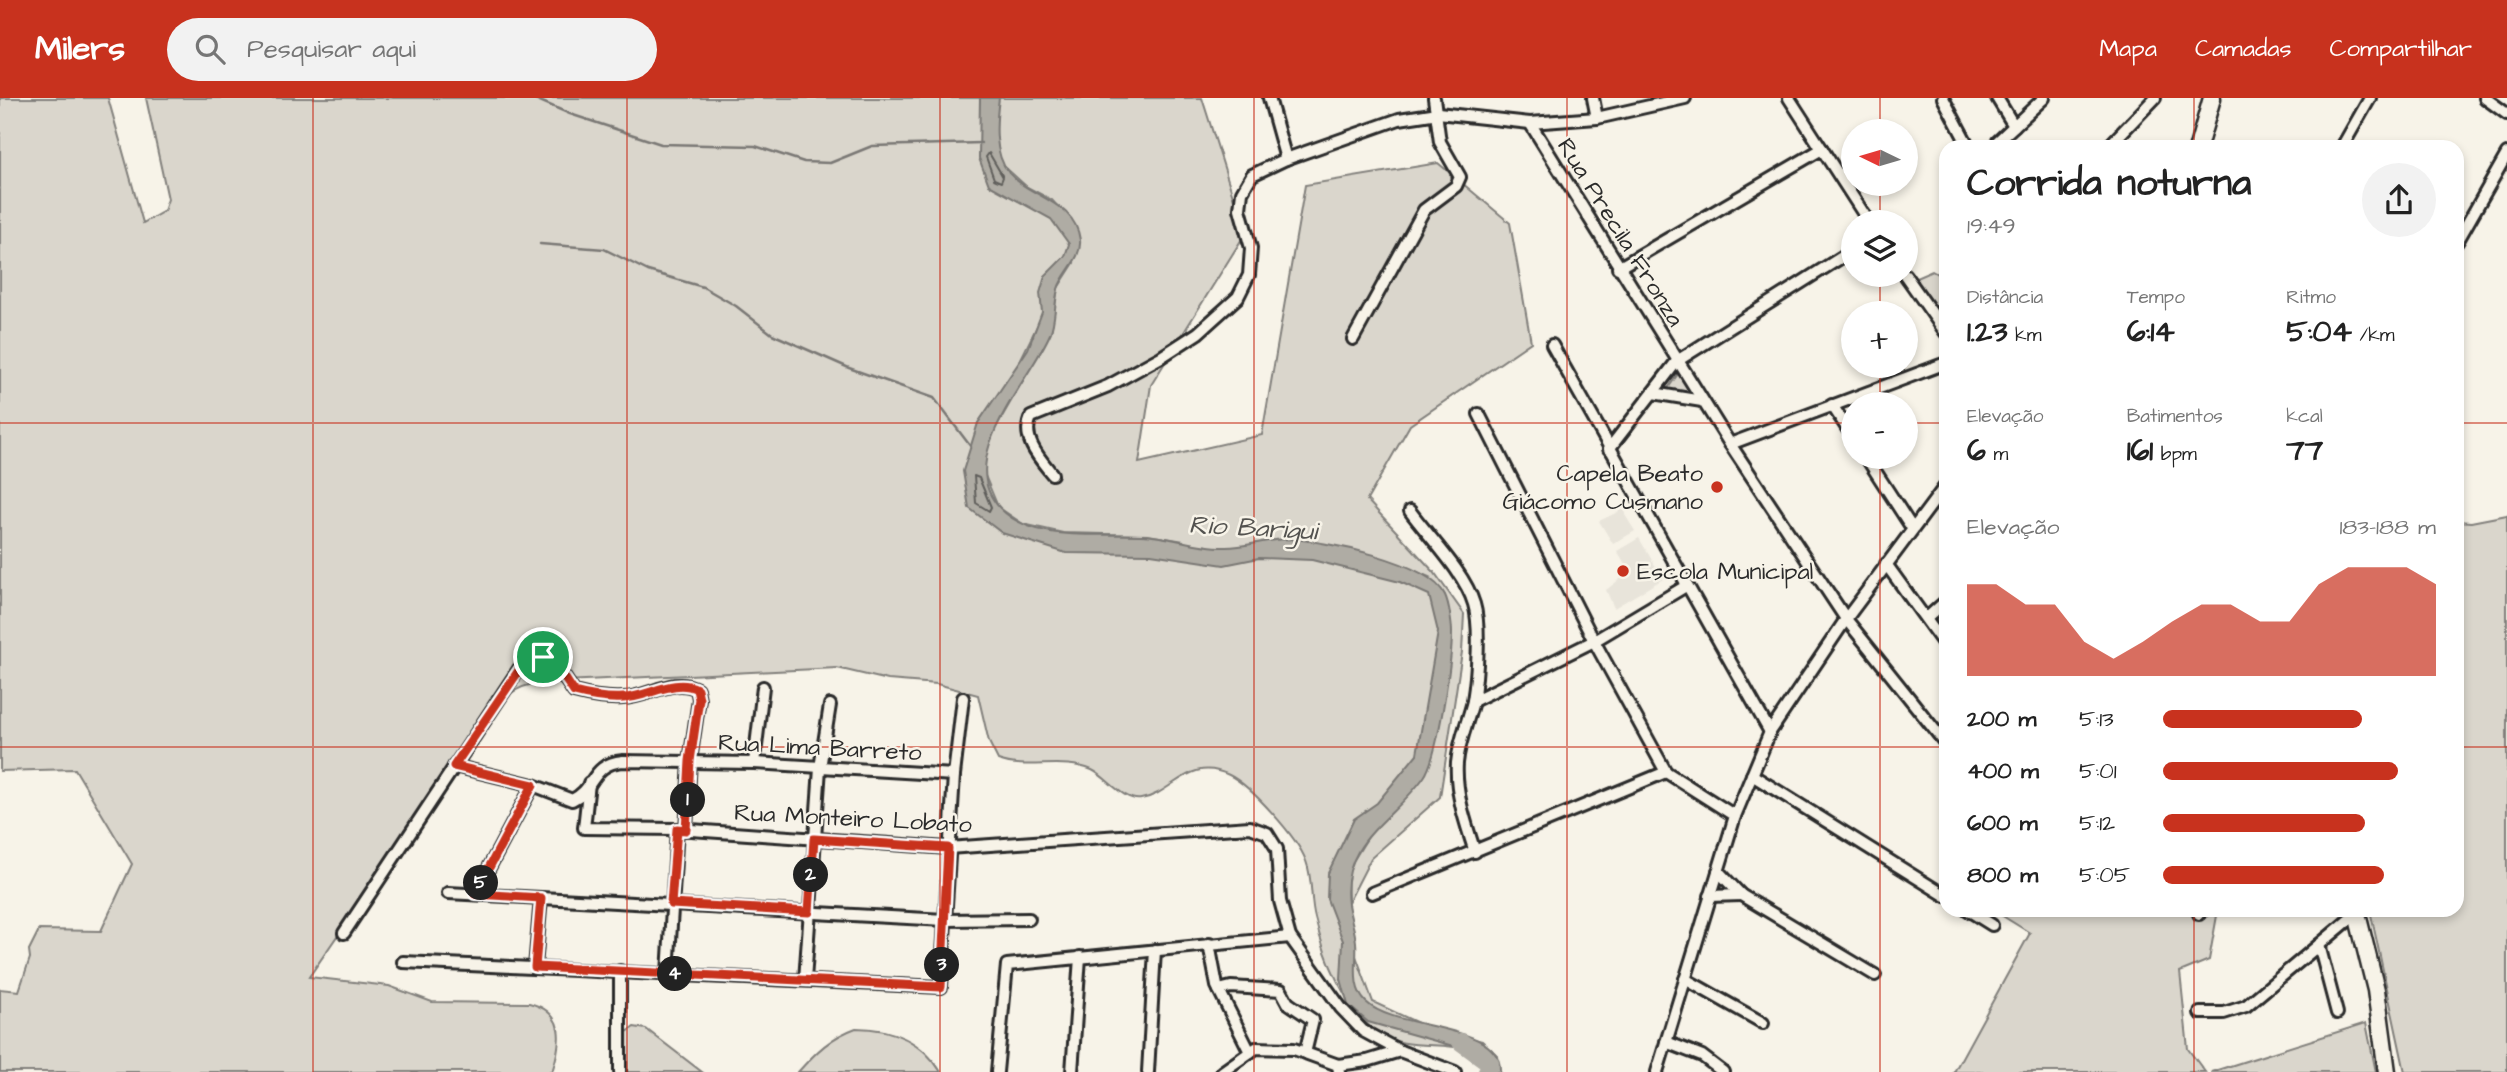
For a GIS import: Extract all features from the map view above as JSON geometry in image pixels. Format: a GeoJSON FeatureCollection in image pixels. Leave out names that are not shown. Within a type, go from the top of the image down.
{"type":"FeatureCollection","features":[{"type":"Feature","properties":{"kind":"main road"},"geometry":{"type":"LineString","coordinates":[[2200,140],[2212,98]]}},
{"type":"Feature","properties":{"kind":"main road"},"geometry":{"type":"LineString","coordinates":[[2358,917],[2376,990],[2387,1072]]}},
{"type":"Feature","properties":{"kind":"street"},"geometry":{"type":"LineString","coordinates":[[1269,98],[1286,159]]}},
{"type":"Feature","properties":{"kind":"street"},"geometry":{"type":"LineString","coordinates":[[1353,339],[1424,210],[1456,187],[1460,177],[1440,142],[1434,98]]}},
{"type":"Feature","properties":{"kind":"street"},"geometry":{"type":"LineString","coordinates":[[1593,98],[1597,118]]}},
{"type":"Feature","properties":{"kind":"street"},"geometry":{"type":"LineString","coordinates":[[1052,474],[1028,436],[1027,425],[1031,416],[1108,386],[1161,357],[1198,333],[1238,297],[1249,275],[1251,247],[1240,208],[1242,192],[1252,175],[1286,159],[1399,119],[1438,113],[1530,123],[1597,118],[1685,98]]}},
{"type":"Feature","properties":{"kind":"street"},"geometry":{"type":"LineString","coordinates":[[1789,98],[1862,210]]}},
{"type":"Feature","properties":{"kind":"street"},"geometry":{"type":"LineString","coordinates":[[1942,98],[1965,140]]}},
{"type":"Feature","properties":{"kind":"street"},"geometry":{"type":"LineString","coordinates":[[1997,98],[2014,126]]}},
{"type":"Feature","properties":{"kind":"street"},"geometry":{"type":"LineString","coordinates":[[1999,140],[2044,98]]}},
{"type":"Feature","properties":{"kind":"street"},"geometry":{"type":"LineString","coordinates":[[2115,140],[2155,98]]}},
{"type":"Feature","properties":{"kind":"street"},"geometry":{"type":"LineString","coordinates":[[2346,140],[2370,98]]}},
{"type":"Feature","properties":{"kind":"street"},"geometry":{"type":"LineString","coordinates":[[2485,98],[2507,114]]}},
{"type":"Feature","properties":{"kind":"street","name":"Rua Precila Fronza"},"geometry":{"type":"LineString","coordinates":[[1530,123],[1677,362],[1846,619],[1939,735]]}},
{"type":"Feature","properties":{"kind":"street"},"geometry":{"type":"LineString","coordinates":[[1618,268],[1822,149]]}},
{"type":"Feature","properties":{"kind":"street"},"geometry":{"type":"LineString","coordinates":[[2464,230],[2507,154]]}},
{"type":"Feature","properties":{"kind":"street"},"geometry":{"type":"LineString","coordinates":[[1609,449],[1677,362],[1841,258]]}},
{"type":"Feature","properties":{"kind":"street"},"geometry":{"type":"LineString","coordinates":[[1913,287],[1939,323]]}},
{"type":"Feature","properties":{"kind":"street"},"geometry":{"type":"LineString","coordinates":[[1552,345],[1770,732]]}},
{"type":"Feature","properties":{"kind":"street"},"geometry":{"type":"LineString","coordinates":[[1730,444],[1939,366]]}},
{"type":"Feature","properties":{"kind":"street"},"geometry":{"type":"LineString","coordinates":[[1653,393],[1702,401]]}},
{"type":"Feature","properties":{"kind":"street"},"geometry":{"type":"LineString","coordinates":[[1832,405],[1841,419]]}},
{"type":"Feature","properties":{"kind":"street"},"geometry":{"type":"LineString","coordinates":[[1479,414],[1594,641],[1667,772],[1735,816]]}},
{"type":"Feature","properties":{"kind":"street"},"geometry":{"type":"LineString","coordinates":[[1874,469],[1913,528]]}},
{"type":"Feature","properties":{"kind":"street"},"geometry":{"type":"LineString","coordinates":[[1657,1072],[1735,816],[1770,732],[1846,619],[1939,494]]}},
{"type":"Feature","properties":{"kind":"street"},"geometry":{"type":"LineString","coordinates":[[1410,511],[1462,579],[1474,603],[1477,628],[1473,701],[1462,730],[1457,765],[1462,813],[1475,852]]}},
{"type":"Feature","properties":{"kind":"street"},"geometry":{"type":"LineString","coordinates":[[1886,564],[1939,636]]}},
{"type":"Feature","properties":{"kind":"street"},"geometry":{"type":"LineString","coordinates":[[1473,701],[1594,641],[1686,586]]}},
{"type":"Feature","properties":{"kind":"street"},"geometry":{"type":"LineString","coordinates":[[1927,618],[1939,607]]}},
{"type":"Feature","properties":{"kind":"street"},"geometry":{"type":"LineString","coordinates":[[344,933],[526,660],[543,657],[554,662],[574,692],[623,698],[682,684],[697,689],[699,699],[671,904],[668,974]]}},
{"type":"Feature","properties":{"kind":"street"},"geometry":{"type":"LineString","coordinates":[[754,763],[763,687]]}},
{"type":"Feature","properties":{"kind":"street"},"geometry":{"type":"LineString","coordinates":[[402,962],[941,987],[948,848],[963,698]]}},
{"type":"Feature","properties":{"kind":"street"},"geometry":{"type":"LineString","coordinates":[[805,980],[820,768],[831,705]]}},
{"type":"Feature","properties":{"kind":"street","name":"Rua Lima Barreto"},"geometry":{"type":"LineString","coordinates":[[454,766],[533,785],[572,800],[579,797],[602,766],[611,762],[754,763],[954,775]]}},
{"type":"Feature","properties":{"kind":"street"},"geometry":{"type":"LineString","coordinates":[[1372,893],[1667,772]]}},
{"type":"Feature","properties":{"kind":"street"},"geometry":{"type":"LineString","coordinates":[[1752,775],[1939,892]]}},
{"type":"Feature","properties":{"kind":"street","name":"Rua Monteiro Lobato"},"geometry":{"type":"LineString","coordinates":[[589,783],[584,828],[681,830],[948,848],[1250,827],[1268,833],[1277,849],[1280,901],[1290,937]]}},
{"type":"Feature","properties":{"kind":"street"},"geometry":{"type":"LineString","coordinates":[[475,894],[533,785]]}},
{"type":"Feature","properties":{"kind":"street"},"geometry":{"type":"LineString","coordinates":[[1718,871],[1741,895],[1875,975]]}},
{"type":"Feature","properties":{"kind":"street"},"geometry":{"type":"LineString","coordinates":[[448,893],[945,920],[1029,919]]}},
{"type":"Feature","properties":{"kind":"street"},"geometry":{"type":"LineString","coordinates":[[1710,896],[1741,895]]}},
{"type":"Feature","properties":{"kind":"street"},"geometry":{"type":"LineString","coordinates":[[535,967],[541,898]]}},
{"type":"Feature","properties":{"kind":"street"},"geometry":{"type":"LineString","coordinates":[[1979,917],[1992,925]]}},
{"type":"Feature","properties":{"kind":"street"},"geometry":{"type":"LineString","coordinates":[[2200,1013],[2224,1013],[2246,1006],[2351,917]]}},
{"type":"Feature","properties":{"kind":"street"},"geometry":{"type":"LineString","coordinates":[[997,1072],[1007,965],[1290,937],[1342,1008],[1363,1031],[1400,1051],[1455,1072]]}},
{"type":"Feature","properties":{"kind":"street"},"geometry":{"type":"LineString","coordinates":[[1209,944],[1219,990],[1250,1052]]}},
{"type":"Feature","properties":{"kind":"street"},"geometry":{"type":"LineString","coordinates":[[2319,945],[2337,1013]]}},
{"type":"Feature","properties":{"kind":"street"},"geometry":{"type":"LineString","coordinates":[[1148,1072],[1155,950]]}},
{"type":"Feature","properties":{"kind":"street"},"geometry":{"type":"LineString","coordinates":[[1072,1072],[1080,957]]}},
{"type":"Feature","properties":{"kind":"street"},"geometry":{"type":"LineString","coordinates":[[620,971],[620,1072]]}},
{"type":"Feature","properties":{"kind":"street"},"geometry":{"type":"LineString","coordinates":[[1685,979],[1763,1023]]}},
{"type":"Feature","properties":{"kind":"street"},"geometry":{"type":"LineString","coordinates":[[1219,990],[1231,987],[1281,990],[1288,1003],[1313,1020],[1305,1053]]}},
{"type":"Feature","properties":{"kind":"street"},"geometry":{"type":"LineString","coordinates":[[1666,1042],[1702,1056],[1723,1072]]}},
{"type":"Feature","properties":{"kind":"street"},"geometry":{"type":"LineString","coordinates":[[1222,1072],[1256,1048],[1305,1053],[1339,1068],[1400,1051]]}},
{"type":"Feature","properties":{"kind":"shaded area"},"geometry":{"type":"Polygon","coordinates":[[[0,98],[108,98],[143,223],[164,211],[168,199],[146,98],[1202,98],[1245,234],[1151,385],[1139,463],[1262,435],[1305,185],[1438,163],[1510,223],[1531,342],[1410,425],[1367,500],[1434,572],[1464,614],[1462,652],[1440,797],[1371,858],[1348,903],[1347,871],[1374,827],[1394,809],[1337,856],[1352,945],[1373,1002],[1431,1029],[1482,1041],[1497,1055],[1498,1065],[1466,1049],[1398,1042],[1378,1033],[1366,1023],[1346,997],[1330,965],[1313,911],[1311,882],[1301,851],[1284,826],[1249,789],[1229,775],[1215,770],[1192,772],[1152,796],[1135,799],[1122,793],[1098,773],[1081,766],[1022,764],[998,760],[989,742],[978,695],[937,684],[888,680],[837,668],[543,682],[515,690],[495,707],[483,723],[309,977],[389,986],[432,1002],[529,1003],[541,1007],[550,1013],[558,1029],[558,1049],[552,1072],[0,1072],[0,989],[19,991],[30,958],[29,950],[39,930],[101,931],[132,864],[75,769],[0,771],[0,98]],[[1006,168],[1006,175],[1068,218],[1052,200],[1027,187],[1006,168]],[[1065,256],[1061,261],[1044,319],[1039,322],[1014,373],[978,423],[969,503],[1027,533],[1184,541],[1148,535],[1063,533],[1023,524],[998,507],[983,471],[986,452],[995,429],[1051,332],[1058,288],[1074,263],[1065,256]],[[1287,539],[1405,584],[1429,577],[1359,553],[1287,539]]]}},
{"type":"Feature","properties":{"kind":"shaded area"},"geometry":{"type":"Polygon","coordinates":[[[1932,271],[1939,275],[1939,311],[1918,281],[1918,277],[1932,271]]]}},
{"type":"Feature","properties":{"kind":"shaded area"},"geometry":{"type":"Polygon","coordinates":[[[1678,374],[1680,375],[1695,397],[1664,394],[1678,374]]]}},
{"type":"Feature","properties":{"kind":"shaded area"},"geometry":{"type":"Polygon","coordinates":[[[1620,508],[1626,509],[1625,515],[1635,531],[1613,544],[1599,521],[1618,512],[1620,508]]]}},
{"type":"Feature","properties":{"kind":"shaded area"},"geometry":{"type":"Polygon","coordinates":[[[2507,515],[2507,1072],[2405,1072],[2372,917],[2464,917],[2464,522],[2507,515]]]}},
{"type":"Feature","properties":{"kind":"shaded area"},"geometry":{"type":"Polygon","coordinates":[[[1639,538],[1663,579],[1614,608],[1606,590],[1629,572],[1617,551],[1639,538]]]}},
{"type":"Feature","properties":{"kind":"shaded area"},"geometry":{"type":"Polygon","coordinates":[[[2004,917],[2217,917],[2209,960],[2180,972],[2188,1049],[2205,1072],[1954,1072],[2030,933],[2004,917]]]}},
{"type":"Feature","properties":{"kind":"shaded area"},"geometry":{"type":"Polygon","coordinates":[[[2366,1023],[2376,1072],[2211,1072],[2366,1023]]]}},
{"type":"Feature","properties":{"kind":"shaded area"},"geometry":{"type":"Polygon","coordinates":[[[634,1027],[646,1029],[702,1072],[615,1072],[623,1035],[634,1027]]]}},
{"type":"Feature","properties":{"kind":"shaded area"},"geometry":{"type":"Polygon","coordinates":[[[856,1028],[881,1031],[904,1038],[925,1052],[941,1072],[798,1072],[824,1046],[856,1028]]]}},
{"type":"Feature","properties":{"kind":"water"},"geometry":{"type":"Polygon","coordinates":[[[980,98],[999,98],[998,147],[1009,173],[1061,208],[1076,227],[1080,240],[1078,253],[1058,289],[1050,334],[1000,420],[990,444],[985,467],[988,488],[1000,508],[1014,519],[1030,527],[1048,531],[1086,535],[1152,536],[1216,547],[1234,547],[1280,539],[1304,540],[1373,555],[1419,572],[1435,583],[1445,595],[1452,633],[1450,664],[1439,730],[1424,777],[1412,793],[1371,833],[1352,864],[1348,882],[1348,904],[1356,942],[1356,981],[1361,996],[1381,1012],[1467,1035],[1485,1044],[1496,1056],[1500,1072],[1483,1072],[1485,1055],[1368,1022],[1348,1005],[1341,979],[1343,941],[1327,899],[1328,873],[1354,819],[1377,803],[1417,754],[1438,632],[1429,595],[1400,582],[1312,560],[1259,558],[1224,565],[1151,554],[1066,553],[1002,533],[969,508],[963,471],[978,423],[1028,349],[1042,312],[1040,293],[1045,276],[1065,256],[1069,244],[1051,219],[989,185],[979,158],[980,98]]]}},
{"type":"Feature","properties":{"kind":"waterway"},"geometry":{"type":"LineString","coordinates":[[533,98],[570,114],[661,144],[755,146],[804,162],[830,163],[872,146],[981,143]]}},
{"type":"Feature","properties":{"kind":"waterway"},"geometry":{"type":"LineString","coordinates":[[540,244],[604,249],[648,271],[703,287],[736,306],[772,334],[849,368],[934,398],[971,447]]}},
{"type":"Feature","properties":{"kind":"waterway","name":"Rio Barigui"},"geometry":{"type":"LineString","coordinates":[[1461,1042],[1490,1063],[1487,1072]]}},
{"type":"Feature","properties":{"kind":"place","name":"Capela Beato Giácomo Cusmano"},"geometry":{"type":"Point","coordinates":[1717,487]}},
{"type":"Feature","properties":{"kind":"place","name":"Escola Municipal"},"geometry":{"type":"Point","coordinates":[1623,571]}},
{"type":"Feature","properties":{"kind":"route"},"geometry":{"type":"LineString","coordinates":[[534,656],[543,657],[562,670],[574,692],[584,695],[623,698],[682,684],[697,689],[699,699],[690,761],[686,830],[677,829],[671,904],[809,912],[814,839],[948,848],[941,987],[535,967],[541,898],[475,894],[533,785],[454,766],[526,660],[534,656]]}}]}
